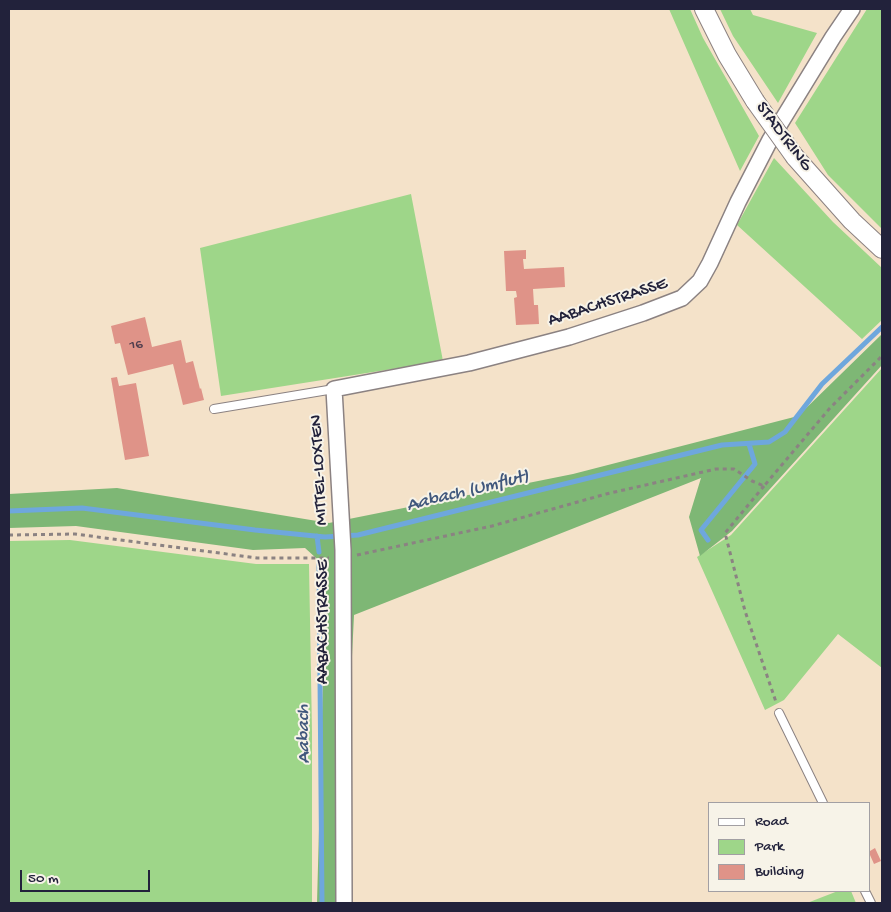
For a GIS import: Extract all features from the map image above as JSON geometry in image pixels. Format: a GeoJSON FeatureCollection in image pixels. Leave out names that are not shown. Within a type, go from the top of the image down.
{"type":"FeatureCollection","features":[{"type":"Feature","properties":{"kind":"street","name":"STADTRING"},"geometry":{"type":"LineString","coordinates":[[704,9],[727,55],[795,157],[852,221],[882,249]]}},
{"type":"Feature","properties":{"kind":"street","name":"AABACHSTRASSE"},"geometry":{"type":"LineString","coordinates":[[334,388],[470,363],[569,337],[682,298],[700,281],[770,140],[833,36],[852,9]]}},
{"type":"Feature","properties":{"kind":"street","name":"MITTEL-LOXTEN"},"geometry":{"type":"LineString","coordinates":[[334,388],[342,554]]}},
{"type":"Feature","properties":{"kind":"street","name":"AABACHSTRASSE"},"geometry":{"type":"LineString","coordinates":[[342,554],[344,903]]}},
{"type":"Feature","properties":{"kind":"lane"},"geometry":{"type":"LineString","coordinates":[[214,409],[334,388]]}},
{"type":"Feature","properties":{"kind":"lane"},"geometry":{"type":"LineString","coordinates":[[779,713],[823,802]]}},
{"type":"Feature","properties":{"kind":"path"},"geometry":{"type":"LineString","coordinates":[[779,713],[745,610],[725,533],[830,408],[882,356]]}},
{"type":"Feature","properties":{"kind":"path"},"geometry":{"type":"LineString","coordinates":[[9,536],[75,534],[257,558],[342,554],[492,526],[606,494],[716,469],[734,469],[752,481],[764,486]]}},
{"type":"Feature","properties":{"kind":"green space"},"geometry":{"type":"Polygon","coordinates":[[[669,9],[690,9],[703,38],[759,136],[740,171],[669,9]]]}},
{"type":"Feature","properties":{"kind":"green space"},"geometry":{"type":"Polygon","coordinates":[[[720,9],[750,9],[753,15],[817,33],[778,103],[733,36],[720,9]]]}},
{"type":"Feature","properties":{"kind":"green space"},"geometry":{"type":"Polygon","coordinates":[[[867,9],[882,9],[882,229],[828,175],[795,123],[867,9]]]}},
{"type":"Feature","properties":{"kind":"green space"},"geometry":{"type":"Polygon","coordinates":[[[774,158],[833,222],[882,268],[882,320],[862,339],[737,225],[774,158]]]}},
{"type":"Feature","properties":{"kind":"green space"},"geometry":{"type":"Polygon","coordinates":[[[411,194],[443,361],[221,396],[200,248],[411,194]]]}},
{"type":"Feature","properties":{"kind":"green space"},"geometry":{"type":"Polygon","coordinates":[[[882,334],[882,365],[732,531],[700,556],[689,517],[701,478],[354,615],[340,903],[317,903],[326,567],[305,548],[253,550],[76,526],[9,528],[9,494],[117,488],[329,523],[573,474],[798,416],[882,334]]]}},
{"type":"Feature","properties":{"kind":"green space"},"geometry":{"type":"Polygon","coordinates":[[[882,368],[882,668],[838,634],[784,700],[765,710],[697,557],[731,535],[882,368]]]}},
{"type":"Feature","properties":{"kind":"green space"},"geometry":{"type":"Polygon","coordinates":[[[70,540],[256,564],[309,564],[312,732],[312,903],[9,903],[9,541],[70,540]]]}},
{"type":"Feature","properties":{"kind":"green space"},"geometry":{"type":"Polygon","coordinates":[[[835,892],[851,892],[856,903],[807,903],[835,892]]]}},
{"type":"Feature","properties":{"kind":"building"},"geometry":{"type":"Polygon","coordinates":[[[526,250],[526,259],[523,259],[524,269],[564,267],[565,287],[533,289],[534,305],[538,305],[539,324],[516,325],[514,298],[517,297],[516,291],[506,291],[504,251],[526,250]]]}},
{"type":"Feature","properties":{"kind":"building"},"geometry":{"type":"Polygon","coordinates":[[[145,317],[152,347],[181,340],[186,363],[193,361],[204,400],[183,405],[173,364],[128,375],[120,343],[115,344],[111,326],[145,317]]]}},
{"type":"Feature","properties":{"kind":"building"},"geometry":{"type":"Polygon","coordinates":[[[117,377],[119,386],[136,383],[149,456],[125,460],[111,378],[117,377]]]}},
{"type":"Feature","properties":{"kind":"building"},"geometry":{"type":"Polygon","coordinates":[[[875,848],[881,861],[874,864],[871,850],[875,848]]]}},
{"type":"Feature","properties":{"kind":"waterway","name":"Aabach (Umflut)"},"geometry":{"type":"LineString","coordinates":[[9,511],[82,508],[325,537],[358,535],[722,445],[769,442],[785,432],[822,384],[882,327]]}},
{"type":"Feature","properties":{"kind":"waterway"},"geometry":{"type":"LineString","coordinates":[[708,540],[701,530],[755,464],[749,444]]}},
{"type":"Feature","properties":{"kind":"waterway","name":"Aabach"},"geometry":{"type":"LineString","coordinates":[[317,536],[319,552]]}},
{"type":"Feature","properties":{"kind":"waterway","name":"Aabach"},"geometry":{"type":"LineString","coordinates":[[319,564],[322,903]]}}]}
